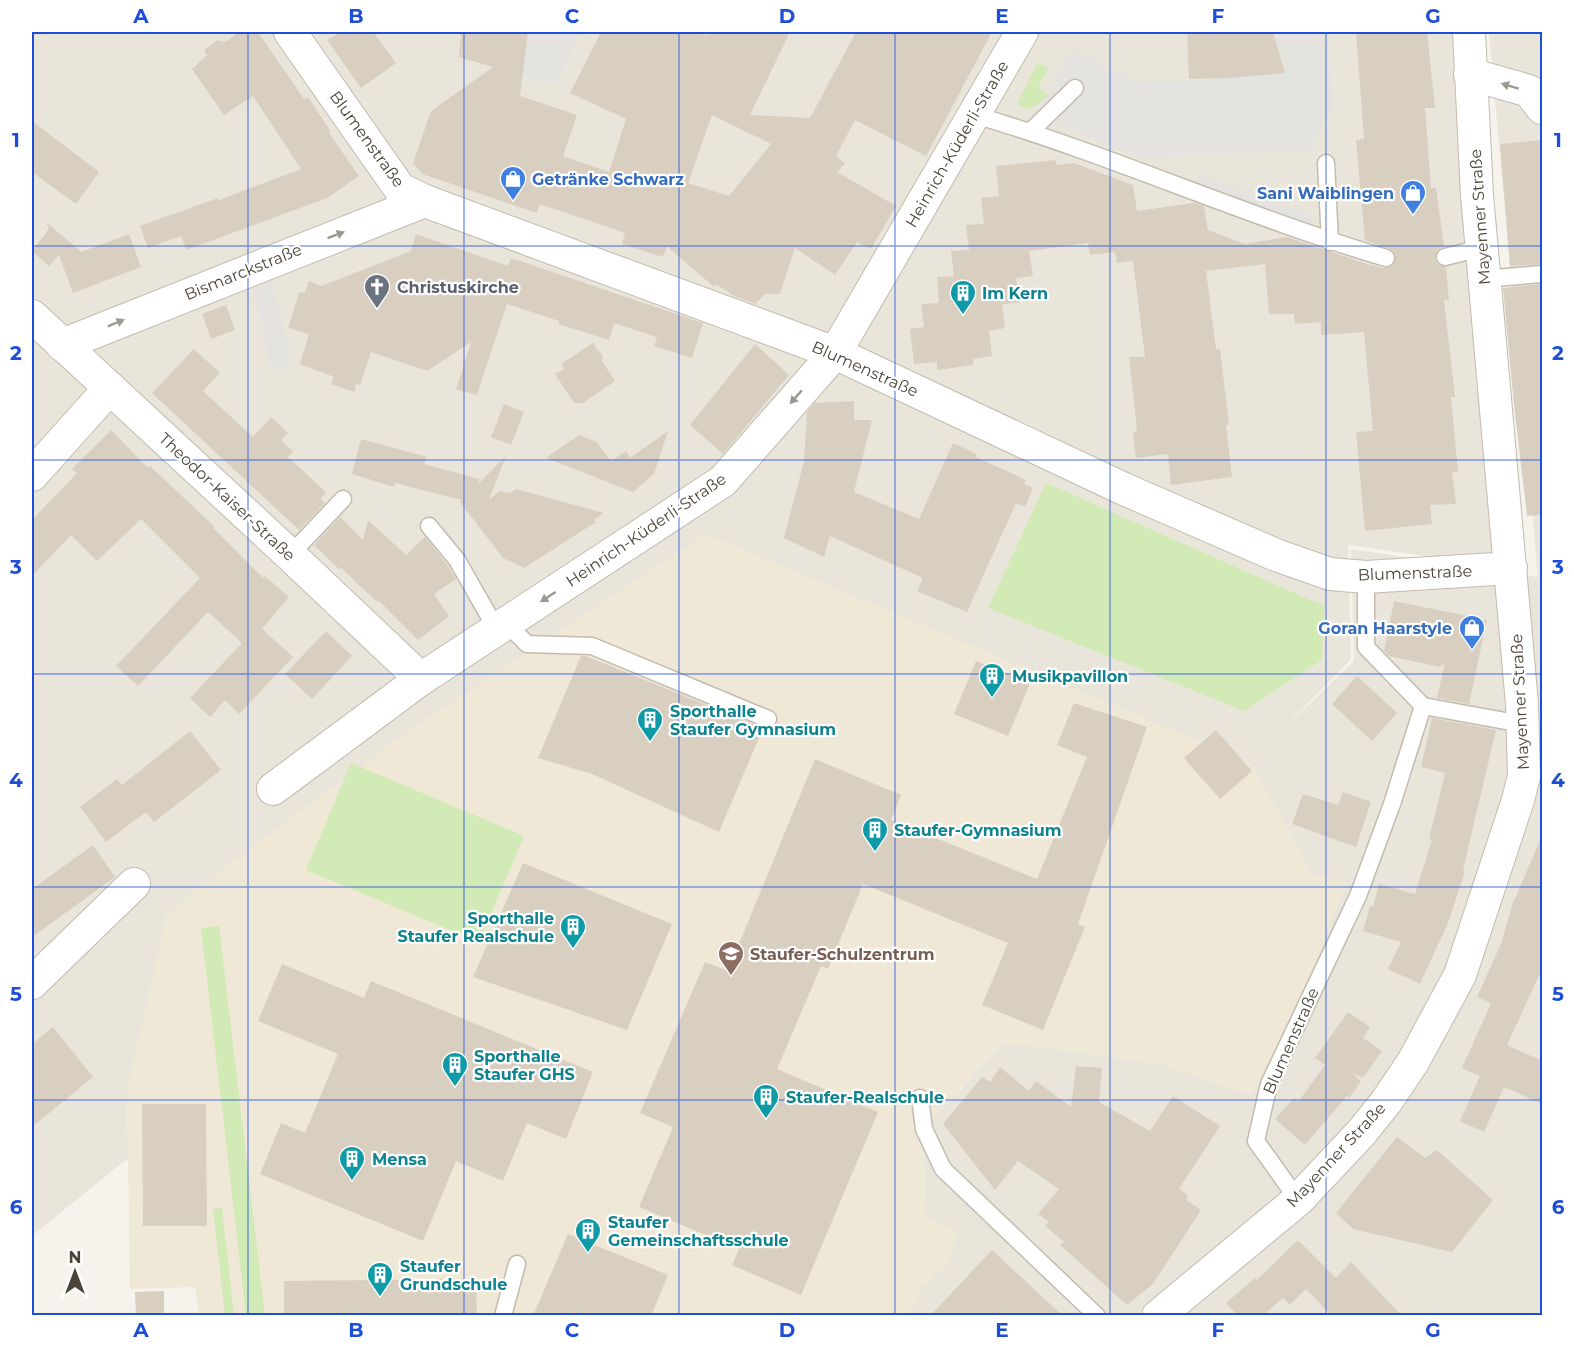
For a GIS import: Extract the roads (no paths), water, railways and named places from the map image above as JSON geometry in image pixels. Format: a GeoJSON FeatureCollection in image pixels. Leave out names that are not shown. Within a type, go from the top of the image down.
{"type":"FeatureCollection","features":[{"type":"Feature","properties":{"kind":"street","name":"Blumenstraße"},"geometry":{"type":"LineString","coordinates":[[290,32],[400,189],[425,201],[835,353],[1124,489],[1276,555],[1330,574],[1366,577],[1511,568]]}},
{"type":"Feature","properties":{"kind":"street","name":"Heinrich-Küderli-Straße"},"geometry":{"type":"LineString","coordinates":[[273,789],[421,679],[723,481],[835,353],[1022,32]]}},
{"type":"Feature","properties":{"kind":"street","name":"Mayenner Straße"},"geometry":{"type":"LineString","coordinates":[[1158,1316],[1298,1200],[1386,1102],[1413,1062],[1460,975],[1533,777],[1522,724],[1511,568],[1481,248],[1469,32]]}},
{"type":"Feature","properties":{"kind":"street"},"geometry":{"type":"LineString","coordinates":[[1470,74],[1529,92],[1542,108]]}},
{"type":"Feature","properties":{"kind":"street","name":"Bismarckstraße"},"geometry":{"type":"LineString","coordinates":[[62,345],[425,201]]}},
{"type":"Feature","properties":{"kind":"street","name":"Theodor-Kaiser-Straße"},"geometry":{"type":"LineString","coordinates":[[32,316],[421,679]]}},
{"type":"Feature","properties":{"kind":"street"},"geometry":{"type":"LineString","coordinates":[[32,475],[110,388]]}},
{"type":"Feature","properties":{"kind":"street"},"geometry":{"type":"LineString","coordinates":[[32,983],[134,884]]}},
{"type":"Feature","properties":{"kind":"lane"},"geometry":{"type":"LineString","coordinates":[[1031,131],[1075,88]]}},
{"type":"Feature","properties":{"kind":"lane"},"geometry":{"type":"LineString","coordinates":[[975,115],[1031,131],[1330,242],[1386,258]]}},
{"type":"Feature","properties":{"kind":"lane"},"geometry":{"type":"LineString","coordinates":[[1326,163],[1330,242]]}},
{"type":"Feature","properties":{"kind":"lane"},"geometry":{"type":"LineString","coordinates":[[1445,258],[1481,248]]}},
{"type":"Feature","properties":{"kind":"lane"},"geometry":{"type":"LineString","coordinates":[[1484,279],[1542,274]]}},
{"type":"Feature","properties":{"kind":"lane"},"geometry":{"type":"LineString","coordinates":[[290,555],[343,499]]}},
{"type":"Feature","properties":{"kind":"lane"},"geometry":{"type":"LineString","coordinates":[[429,526],[458,560],[502,627],[527,644],[592,646],[768,718]]}},
{"type":"Feature","properties":{"kind":"lane"},"geometry":{"type":"LineString","coordinates":[[1366,577],[1366,647],[1423,706],[1522,724]]}},
{"type":"Feature","properties":{"kind":"lane","name":"Blumenstraße"},"geometry":{"type":"LineString","coordinates":[[1298,1200],[1256,1141],[1269,1084],[1358,896],[1392,804],[1423,706]]}},
{"type":"Feature","properties":{"kind":"lane"},"geometry":{"type":"LineString","coordinates":[[920,1098],[924,1129],[943,1169],[1097,1316]]}},
{"type":"Feature","properties":{"kind":"lane"},"geometry":{"type":"LineString","coordinates":[[503,1316],[517,1264]]}},
{"type":"Feature","properties":{"kind":"place","name":"Getränke Schwarz"},"geometry":{"type":"Point","coordinates":[513,202]}},
{"type":"Feature","properties":{"kind":"place","name":"Sani Waiblingen"},"geometry":{"type":"Point","coordinates":[1413,216]}},
{"type":"Feature","properties":{"kind":"place","name":"Christuskirche"},"geometry":{"type":"Point","coordinates":[377,310]}},
{"type":"Feature","properties":{"kind":"place","name":"Im Kern"},"geometry":{"type":"Point","coordinates":[963,316]}},
{"type":"Feature","properties":{"kind":"place","name":"Goran Haarstyle"},"geometry":{"type":"Point","coordinates":[1472,651]}},
{"type":"Feature","properties":{"kind":"place","name":"Musikpavillon"},"geometry":{"type":"Point","coordinates":[992,699]}},
{"type":"Feature","properties":{"kind":"place","name":"Sporthalle Staufer Gymnasium"},"geometry":{"type":"Point","coordinates":[650,743]}},
{"type":"Feature","properties":{"kind":"place","name":"Staufer-Gymnasium"},"geometry":{"type":"Point","coordinates":[875,853]}},
{"type":"Feature","properties":{"kind":"place","name":"Sporthalle Staufer Realschule"},"geometry":{"type":"Point","coordinates":[573,950]}},
{"type":"Feature","properties":{"kind":"place","name":"Staufer-Schulzentrum"},"geometry":{"type":"Point","coordinates":[731,977]}},
{"type":"Feature","properties":{"kind":"place","name":"Sporthalle Staufer GHS"},"geometry":{"type":"Point","coordinates":[455,1088]}},
{"type":"Feature","properties":{"kind":"place","name":"Staufer-Realschule"},"geometry":{"type":"Point","coordinates":[766,1120]}},
{"type":"Feature","properties":{"kind":"place","name":"Mensa"},"geometry":{"type":"Point","coordinates":[352,1182]}},
{"type":"Feature","properties":{"kind":"place","name":"Staufer Gemeinschaftsschule"},"geometry":{"type":"Point","coordinates":[588,1254]}},
{"type":"Feature","properties":{"kind":"place","name":"Staufer Grundschule"},"geometry":{"type":"Point","coordinates":[380,1298]}}]}
